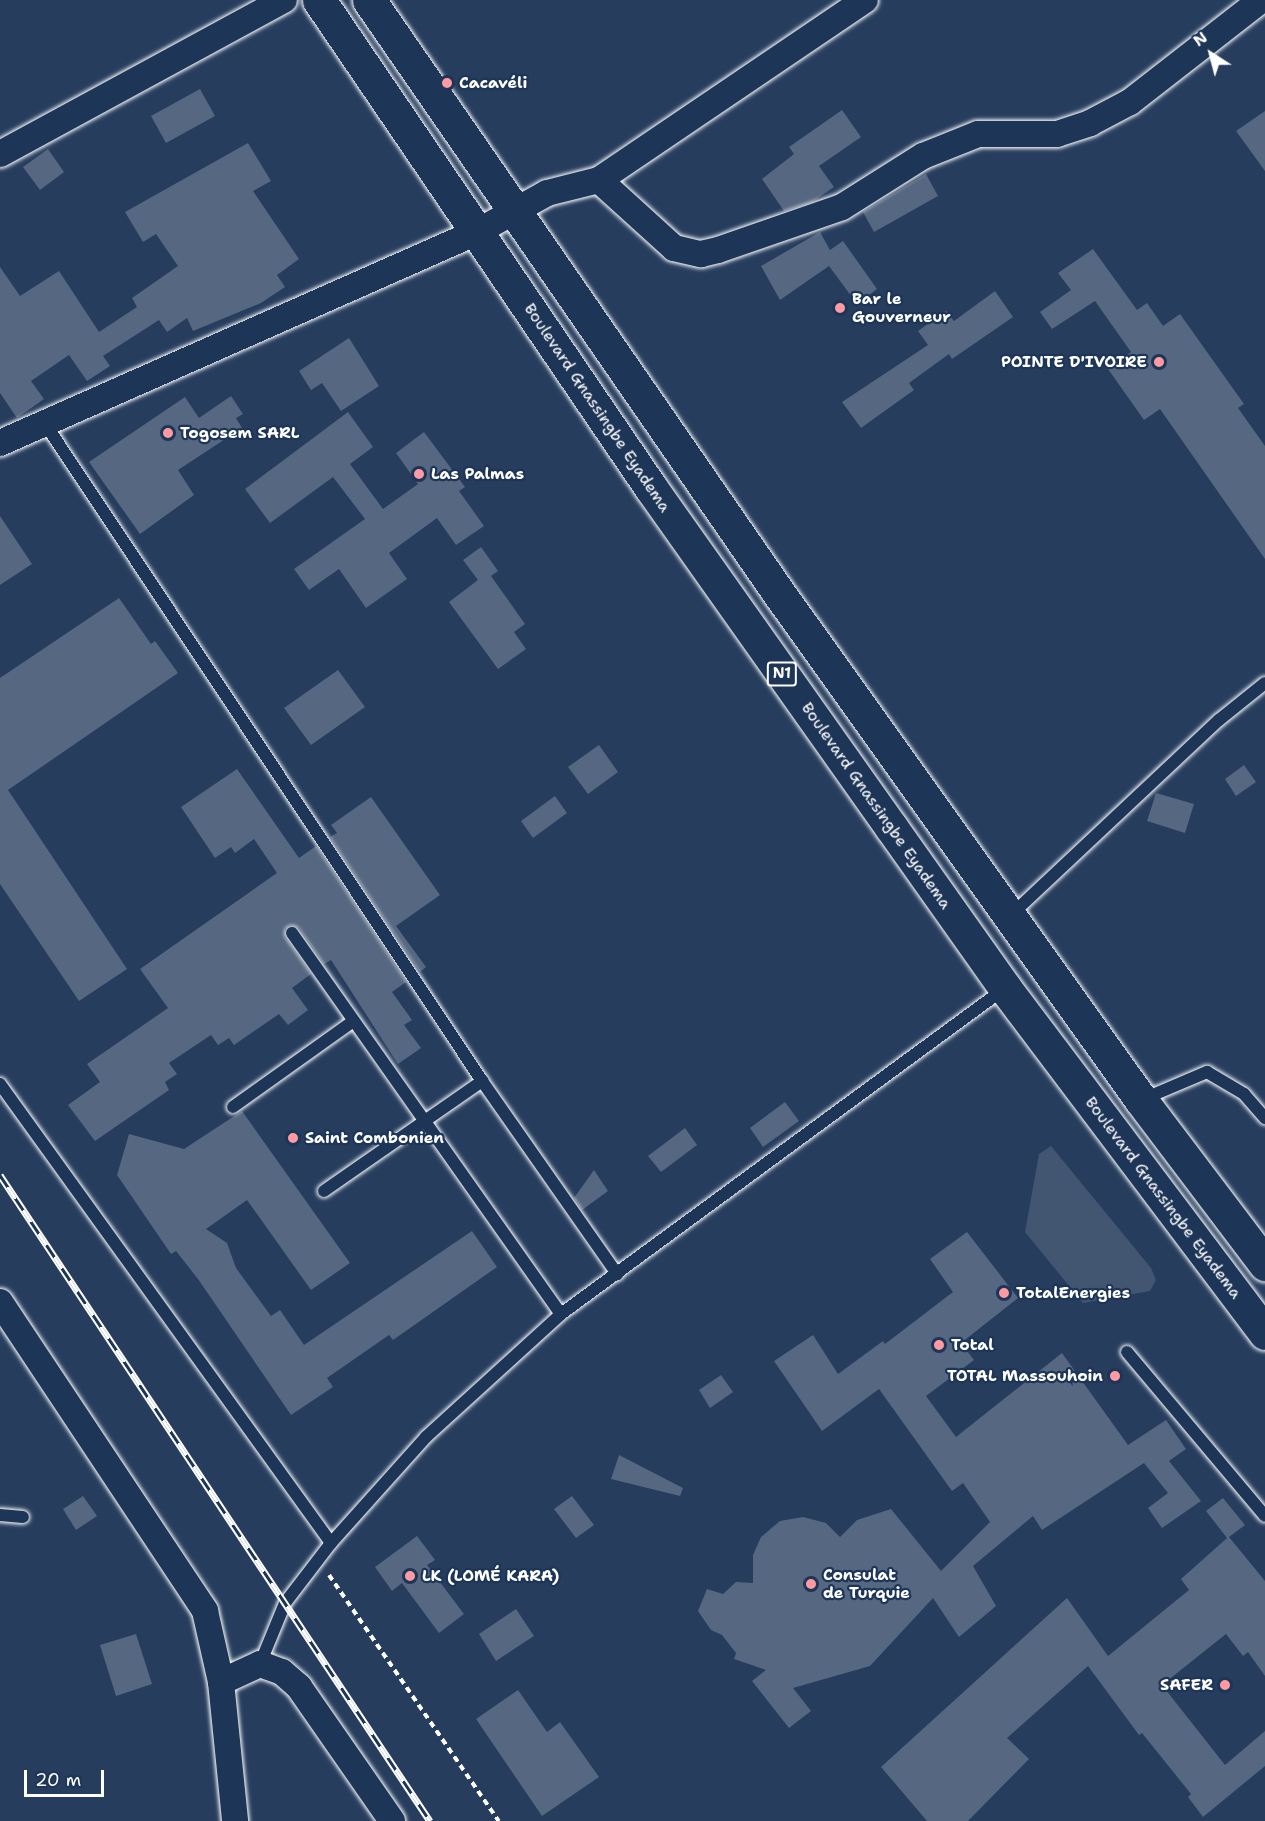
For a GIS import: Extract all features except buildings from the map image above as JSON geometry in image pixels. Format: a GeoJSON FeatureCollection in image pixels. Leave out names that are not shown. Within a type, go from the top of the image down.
{"type":"FeatureCollection","features":[{"type":"Feature","properties":{"kind":"highway","name":"Boulevard Gnassingbe Eyadema"},"geometry":{"type":"LineString","coordinates":[[319,0],[651,488],[1005,988],[1265,1333]]}},
{"type":"Feature","properties":{"kind":"highway","name":"N1"},"geometry":{"type":"LineString","coordinates":[[369,0],[1009,916],[1141,1100],[1265,1264]]}},
{"type":"Feature","properties":{"kind":"street"},"geometry":{"type":"LineString","coordinates":[[0,154],[284,0]]}},
{"type":"Feature","properties":{"kind":"street"},"geometry":{"type":"LineString","coordinates":[[0,442],[46,425],[477,232],[547,193],[599,180],[865,0]]}},
{"type":"Feature","properties":{"kind":"street"},"geometry":{"type":"LineString","coordinates":[[599,180],[674,248],[701,254],[718,250],[842,207],[915,160],[978,134],[1057,134],[1090,123],[1130,102],[1261,0]]}},
{"type":"Feature","properties":{"kind":"street"},"geometry":{"type":"LineString","coordinates":[[0,1302],[205,1611],[221,1682],[235,1821]]}},
{"type":"Feature","properties":{"kind":"street"},"geometry":{"type":"LineString","coordinates":[[221,1682],[260,1664],[282,1672],[299,1687],[392,1821]]}},
{"type":"Feature","properties":{"kind":"lane"},"geometry":{"type":"LineString","coordinates":[[46,425],[482,1081],[617,1274]]}},
{"type":"Feature","properties":{"kind":"lane"},"geometry":{"type":"LineString","coordinates":[[1009,916],[1086,849],[1219,720],[1265,683]]}},
{"type":"Feature","properties":{"kind":"lane"},"geometry":{"type":"LineString","coordinates":[[292,933],[352,1022],[561,1314]]}},
{"type":"Feature","properties":{"kind":"lane"},"geometry":{"type":"LineString","coordinates":[[260,1664],[285,1604],[331,1543],[426,1437],[561,1314],[1005,988]]}},
{"type":"Feature","properties":{"kind":"lane"},"geometry":{"type":"LineString","coordinates":[[233,1107],[352,1022]]}},
{"type":"Feature","properties":{"kind":"lane"},"geometry":{"type":"LineString","coordinates":[[1141,1100],[1207,1072],[1244,1094],[1265,1118]]}},
{"type":"Feature","properties":{"kind":"lane"},"geometry":{"type":"LineString","coordinates":[[324,1191],[482,1081]]}},
{"type":"Feature","properties":{"kind":"lane"},"geometry":{"type":"LineString","coordinates":[[0,1084],[331,1543]]}},
{"type":"Feature","properties":{"kind":"lane"},"geometry":{"type":"LineString","coordinates":[[1127,1352],[1265,1516]]}},
{"type":"Feature","properties":{"kind":"lane"},"geometry":{"type":"LineString","coordinates":[[0,1515],[23,1518]]}},
{"type":"Feature","properties":{"kind":"path"},"geometry":{"type":"LineString","coordinates":[[318,1560],[394,1665],[499,1821]]}},
{"type":"Feature","properties":{"kind":"shaded area"},"geometry":{"type":"Polygon","coordinates":[[[1051,1146],[1151,1268],[1156,1280],[1150,1291],[1083,1303],[1025,1232],[1039,1154],[1051,1146]]]}},
{"type":"Feature","properties":{"kind":"railway"},"geometry":{"type":"LineString","coordinates":[[0,1175],[430,1821]]}},
{"type":"Feature","properties":{"kind":"place","name":"Cacavéli"},"geometry":{"type":"Point","coordinates":[447,83]}},
{"type":"Feature","properties":{"kind":"place","name":"Bar le Gouverneur"},"geometry":{"type":"Point","coordinates":[840,308]}},
{"type":"Feature","properties":{"kind":"place","name":"POINTE D'IVOIRE"},"geometry":{"type":"Point","coordinates":[1159,362]}},
{"type":"Feature","properties":{"kind":"place","name":"Togosem SARL"},"geometry":{"type":"Point","coordinates":[168,433]}},
{"type":"Feature","properties":{"kind":"place","name":"Las Palmas"},"geometry":{"type":"Point","coordinates":[419,474]}},
{"type":"Feature","properties":{"kind":"place","name":"Saint Combonien"},"geometry":{"type":"Point","coordinates":[293,1138]}},
{"type":"Feature","properties":{"kind":"place","name":"TotalEnergies"},"geometry":{"type":"Point","coordinates":[1004,1293]}},
{"type":"Feature","properties":{"kind":"place","name":"Total"},"geometry":{"type":"Point","coordinates":[939,1345]}},
{"type":"Feature","properties":{"kind":"place","name":"TOTAL Massouhoin"},"geometry":{"type":"Point","coordinates":[1115,1376]}},
{"type":"Feature","properties":{"kind":"place","name":"LK (LOMÉ KARA)"},"geometry":{"type":"Point","coordinates":[410,1576]}},
{"type":"Feature","properties":{"kind":"place","name":"Consulat de Turquie"},"geometry":{"type":"Point","coordinates":[811,1584]}},
{"type":"Feature","properties":{"kind":"place","name":"SAFER"},"geometry":{"type":"Point","coordinates":[1225,1685]}}]}
